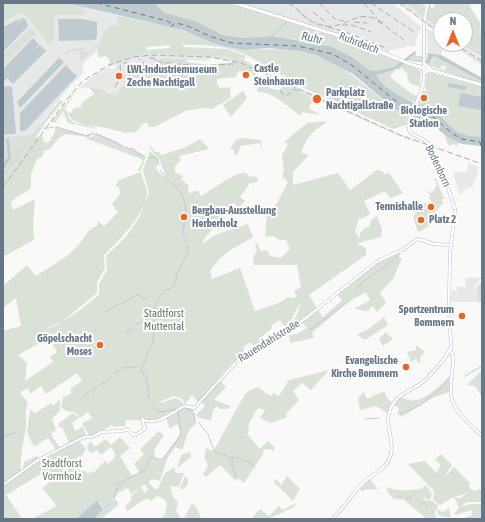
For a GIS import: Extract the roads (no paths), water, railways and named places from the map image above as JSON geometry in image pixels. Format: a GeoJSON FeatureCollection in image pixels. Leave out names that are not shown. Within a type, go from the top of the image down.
{"type":"FeatureCollection","features":[{"type":"Feature","properties":{"kind":"main road","name":"Ruhrdeich"},"geometry":{"type":"LineString","coordinates":[[235,3],[346,38],[424,68],[482,85]]}},
{"type":"Feature","properties":{"kind":"main road"},"geometry":{"type":"LineString","coordinates":[[424,74],[424,33],[428,3]]}},
{"type":"Feature","properties":{"kind":"main road"},"geometry":{"type":"LineString","coordinates":[[424,62],[431,69],[424,74]]}},
{"type":"Feature","properties":{"kind":"main road"},"geometry":{"type":"LineString","coordinates":[[418,66],[424,74]]}},
{"type":"Feature","properties":{"kind":"main road","name":"Bodenborn"},"geometry":{"type":"LineString","coordinates":[[424,74],[423,85],[408,126],[410,132],[429,146],[442,169],[455,210],[450,245]]}},
{"type":"Feature","properties":{"kind":"main road","name":"Rauendahlstraße"},"geometry":{"type":"LineString","coordinates":[[3,485],[38,460],[84,437],[91,438],[101,432],[122,431],[128,428],[133,435],[136,435],[145,429],[141,421],[142,419],[151,422],[166,417],[185,406],[194,408],[238,359],[264,342],[302,321],[378,261],[402,250],[418,239],[434,244],[450,245]]}},
{"type":"Feature","properties":{"kind":"main road"},"geometry":{"type":"LineString","coordinates":[[332,519],[342,510],[362,483],[380,471],[388,461],[391,449],[387,422],[390,411],[395,402],[402,394],[425,380],[450,350],[452,343],[449,306],[450,245]]}},
{"type":"Feature","properties":{"kind":"main road"},"geometry":{"type":"LineString","coordinates":[[450,350],[454,355],[450,387],[452,401],[460,414],[482,436]]}},
{"type":"Feature","properties":{"kind":"waterway"},"geometry":{"type":"LineString","coordinates":[[272,36],[287,22]]}},
{"type":"Feature","properties":{"kind":"waterway"},"geometry":{"type":"LineString","coordinates":[[153,59],[156,60],[155,63]]}},
{"type":"Feature","properties":{"kind":"waterway"},"geometry":{"type":"LineString","coordinates":[[337,103],[342,82]]}},
{"type":"Feature","properties":{"kind":"waterway"},"geometry":{"type":"LineString","coordinates":[[3,176],[40,125],[43,127]]}},
{"type":"Feature","properties":{"kind":"waterway"},"geometry":{"type":"LineString","coordinates":[[49,128],[53,127]]}},
{"type":"Feature","properties":{"kind":"waterway"},"geometry":{"type":"LineString","coordinates":[[56,127],[86,136],[94,133]]}},
{"type":"Feature","properties":{"kind":"waterway"},"geometry":{"type":"LineString","coordinates":[[96,134],[106,138],[106,140],[109,139],[125,147],[131,149],[133,148],[138,154],[144,156]]}},
{"type":"Feature","properties":{"kind":"waterway"},"geometry":{"type":"LineString","coordinates":[[149,158],[157,158],[158,162]]}},
{"type":"Feature","properties":{"kind":"waterway"},"geometry":{"type":"LineString","coordinates":[[160,170],[182,194],[186,210],[184,225]]}},
{"type":"Feature","properties":{"kind":"waterway"},"geometry":{"type":"LineString","coordinates":[[183,235],[184,226]]}},
{"type":"Feature","properties":{"kind":"waterway"},"geometry":{"type":"LineString","coordinates":[[184,238],[187,243]]}},
{"type":"Feature","properties":{"kind":"waterway"},"geometry":{"type":"LineString","coordinates":[[154,317],[158,298],[165,291],[174,287],[177,273],[188,252],[188,245]]}},
{"type":"Feature","properties":{"kind":"waterway"},"geometry":{"type":"LineString","coordinates":[[363,282],[390,263],[398,255]]}},
{"type":"Feature","properties":{"kind":"waterway"},"geometry":{"type":"LineString","coordinates":[[358,287],[362,284]]}},
{"type":"Feature","properties":{"kind":"waterway"},"geometry":{"type":"LineString","coordinates":[[104,312],[138,295],[146,299]]}},
{"type":"Feature","properties":{"kind":"waterway"},"geometry":{"type":"LineString","coordinates":[[333,313],[349,301]]}},
{"type":"Feature","properties":{"kind":"waterway"},"geometry":{"type":"LineString","coordinates":[[310,330],[331,314]]}},
{"type":"Feature","properties":{"kind":"waterway"},"geometry":{"type":"LineString","coordinates":[[136,324],[146,320]]}},
{"type":"Feature","properties":{"kind":"waterway"},"geometry":{"type":"LineString","coordinates":[[149,397],[146,377],[141,370],[148,351],[153,343],[154,320]]}},
{"type":"Feature","properties":{"kind":"waterway"},"geometry":{"type":"LineString","coordinates":[[126,334],[133,326]]}},
{"type":"Feature","properties":{"kind":"waterway"},"geometry":{"type":"LineString","coordinates":[[465,376],[482,366]]}},
{"type":"Feature","properties":{"kind":"waterway"},"geometry":{"type":"LineString","coordinates":[[123,368],[137,367]]}},
{"type":"Feature","properties":{"kind":"waterway"},"geometry":{"type":"LineString","coordinates":[[115,373],[121,369]]}},
{"type":"Feature","properties":{"kind":"waterway"},"geometry":{"type":"LineString","coordinates":[[99,385],[106,382],[112,376]]}},
{"type":"Feature","properties":{"kind":"waterway"},"geometry":{"type":"LineString","coordinates":[[398,414],[412,409],[434,395],[449,377]]}},
{"type":"Feature","properties":{"kind":"waterway"},"geometry":{"type":"LineString","coordinates":[[91,390],[96,387]]}},
{"type":"Feature","properties":{"kind":"waterway"},"geometry":{"type":"LineString","coordinates":[[82,397],[89,392]]}},
{"type":"Feature","properties":{"kind":"waterway"},"geometry":{"type":"LineString","coordinates":[[154,406],[157,411],[161,412],[176,409]]}},
{"type":"Feature","properties":{"kind":"waterway"},"geometry":{"type":"LineString","coordinates":[[178,412],[184,408],[193,411]]}},
{"type":"Feature","properties":{"kind":"waterway"},"geometry":{"type":"LineString","coordinates":[[103,508],[114,500],[118,484],[145,470],[148,464],[147,462],[151,457],[162,460],[181,435],[178,412]]}},
{"type":"Feature","properties":{"kind":"waterway"},"geometry":{"type":"LineString","coordinates":[[194,413],[195,421]]}},
{"type":"Feature","properties":{"kind":"waterway"},"geometry":{"type":"LineString","coordinates":[[365,419],[379,418]]}},
{"type":"Feature","properties":{"kind":"waterway"},"geometry":{"type":"LineString","coordinates":[[199,423],[208,434],[214,451],[232,458],[236,457],[250,462],[255,469]]}},
{"type":"Feature","properties":{"kind":"waterway"},"geometry":{"type":"LineString","coordinates":[[3,436],[15,433]]}},
{"type":"Feature","properties":{"kind":"waterway"},"geometry":{"type":"LineString","coordinates":[[232,458],[232,467],[236,476]]}},
{"type":"Feature","properties":{"kind":"waterway"},"geometry":{"type":"LineString","coordinates":[[406,498],[412,497]]}},
{"type":"Feature","properties":{"kind":"waterway"},"geometry":{"type":"LineString","coordinates":[[421,501],[428,506]]}},
{"type":"Feature","properties":{"kind":"railway"},"geometry":{"type":"LineString","coordinates":[[250,3],[258,3]]}},
{"type":"Feature","properties":{"kind":"railway"},"geometry":{"type":"LineString","coordinates":[[288,3],[309,20],[320,25],[335,26],[360,17],[374,18],[383,23]]}},
{"type":"Feature","properties":{"kind":"railway"},"geometry":{"type":"LineString","coordinates":[[319,3],[335,19],[344,21]]}},
{"type":"Feature","properties":{"kind":"railway"},"geometry":{"type":"LineString","coordinates":[[364,3],[377,18]]}},
{"type":"Feature","properties":{"kind":"railway"},"geometry":{"type":"LineString","coordinates":[[371,3],[414,32]]}},
{"type":"Feature","properties":{"kind":"railway"},"geometry":{"type":"LineString","coordinates":[[399,3],[433,28]]}},
{"type":"Feature","properties":{"kind":"railway"},"geometry":{"type":"LineString","coordinates":[[313,12],[327,23]]}},
{"type":"Feature","properties":{"kind":"railway"},"geometry":{"type":"LineString","coordinates":[[378,21],[404,40]]}},
{"type":"Feature","properties":{"kind":"railway"},"geometry":{"type":"LineString","coordinates":[[354,22],[367,23]]}},
{"type":"Feature","properties":{"kind":"railway"},"geometry":{"type":"LineString","coordinates":[[342,25],[352,25],[371,32]]}},
{"type":"Feature","properties":{"kind":"railway"},"geometry":{"type":"LineString","coordinates":[[328,27],[386,48]]}},
{"type":"Feature","properties":{"kind":"railway"},"geometry":{"type":"LineString","coordinates":[[467,52],[482,61]]}},
{"type":"Feature","properties":{"kind":"railway"},"geometry":{"type":"LineString","coordinates":[[3,187],[68,98],[83,81],[109,65],[134,57],[152,55],[211,57],[241,63],[400,135],[482,164]]}},
{"type":"Feature","properties":{"kind":"railway"},"geometry":{"type":"LineString","coordinates":[[149,58],[155,58],[159,62],[197,66],[233,64]]}},
{"type":"Feature","properties":{"kind":"railway"},"geometry":{"type":"LineString","coordinates":[[120,79],[143,69],[144,63],[139,59]]}},
{"type":"Feature","properties":{"kind":"railway"},"geometry":{"type":"LineString","coordinates":[[115,87],[121,76],[120,66],[127,62]]}},
{"type":"Feature","properties":{"kind":"railway"},"geometry":{"type":"LineString","coordinates":[[268,77],[275,82],[283,95],[288,95],[294,89],[300,91]]}},
{"type":"Feature","properties":{"kind":"place","name":"Castle Steinhausen"},"geometry":{"type":"Point","coordinates":[246,75]}},
{"type":"Feature","properties":{"kind":"place","name":"LWL-Industriemuseum Zeche Nachtigall"},"geometry":{"type":"Point","coordinates":[119,76]}},
{"type":"Feature","properties":{"kind":"place","name":"Biologische Station"},"geometry":{"type":"Point","coordinates":[424,98]}},
{"type":"Feature","properties":{"kind":"place","name":"Parkplatz Nachtigallstraße"},"geometry":{"type":"Point","coordinates":[317,99]}},
{"type":"Feature","properties":{"kind":"place","name":"Tennishalle"},"geometry":{"type":"Point","coordinates":[431,207]}},
{"type":"Feature","properties":{"kind":"place","name":"Bergbau-Ausstellung Herberholz"},"geometry":{"type":"Point","coordinates":[184,217]}},
{"type":"Feature","properties":{"kind":"place","name":"Platz 2"},"geometry":{"type":"Point","coordinates":[421,220]}},
{"type":"Feature","properties":{"kind":"place","name":"Sportzentrum Bommern"},"geometry":{"type":"Point","coordinates":[462,316]}},
{"type":"Feature","properties":{"kind":"place","name":"Göpelschacht Moses"},"geometry":{"type":"Point","coordinates":[100,345]}},
{"type":"Feature","properties":{"kind":"place","name":"Evangelische Kirche Bommern"},"geometry":{"type":"Point","coordinates":[406,367]}},
{"type":"Feature","properties":{"kind":"water label","name":"Ruhr"},"geometry":{"type":"Point","coordinates":[312,38]}},
{"type":"Feature","properties":{"kind":"park label","name":"Stadtforst Muttental"},"geometry":{"type":"Point","coordinates":[164,320]}},
{"type":"Feature","properties":{"kind":"park label","name":"Stadtforst Vormholz"},"geometry":{"type":"Point","coordinates":[62,470]}}]}
